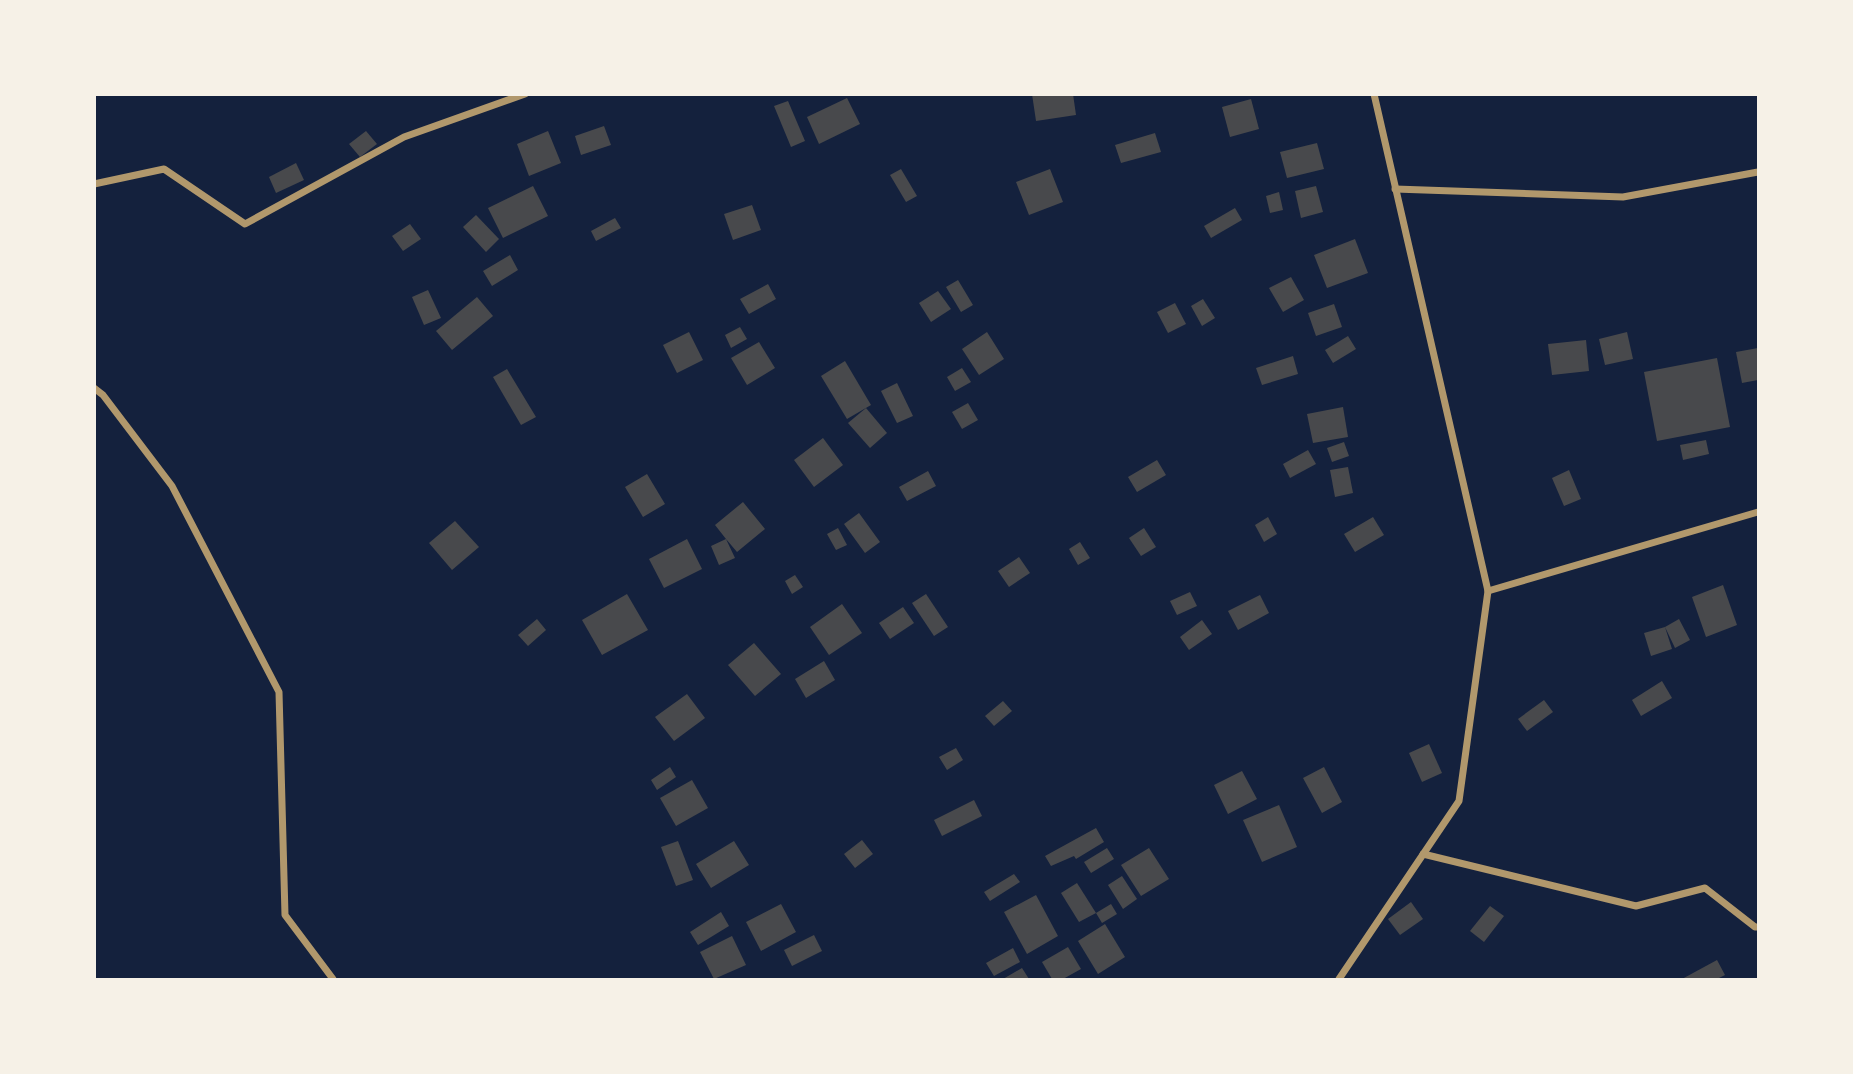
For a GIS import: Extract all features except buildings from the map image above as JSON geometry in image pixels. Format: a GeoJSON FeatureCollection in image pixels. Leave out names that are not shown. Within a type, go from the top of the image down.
{"type":"FeatureCollection","features":[{"type":"Feature","properties":{"kind":"street"},"geometry":{"type":"LineString","coordinates":[[94,184],[164,169],[245,224],[404,137],[525,94]]}},
{"type":"Feature","properties":{"kind":"street"},"geometry":{"type":"LineString","coordinates":[[1339,979],[1459,800],[1488,591],[1374,94]]}},
{"type":"Feature","properties":{"kind":"street"},"geometry":{"type":"LineString","coordinates":[[1395,189],[1623,197],[1759,172]]}},
{"type":"Feature","properties":{"kind":"street"},"geometry":{"type":"LineString","coordinates":[[94,388],[103,394],[172,486],[279,692],[285,915],[333,979]]}},
{"type":"Feature","properties":{"kind":"street"},"geometry":{"type":"LineString","coordinates":[[1488,591],[1759,512]]}},
{"type":"Feature","properties":{"kind":"street"},"geometry":{"type":"LineString","coordinates":[[1423,854],[1636,906],[1705,888],[1755,927],[1759,927]]}}]}
